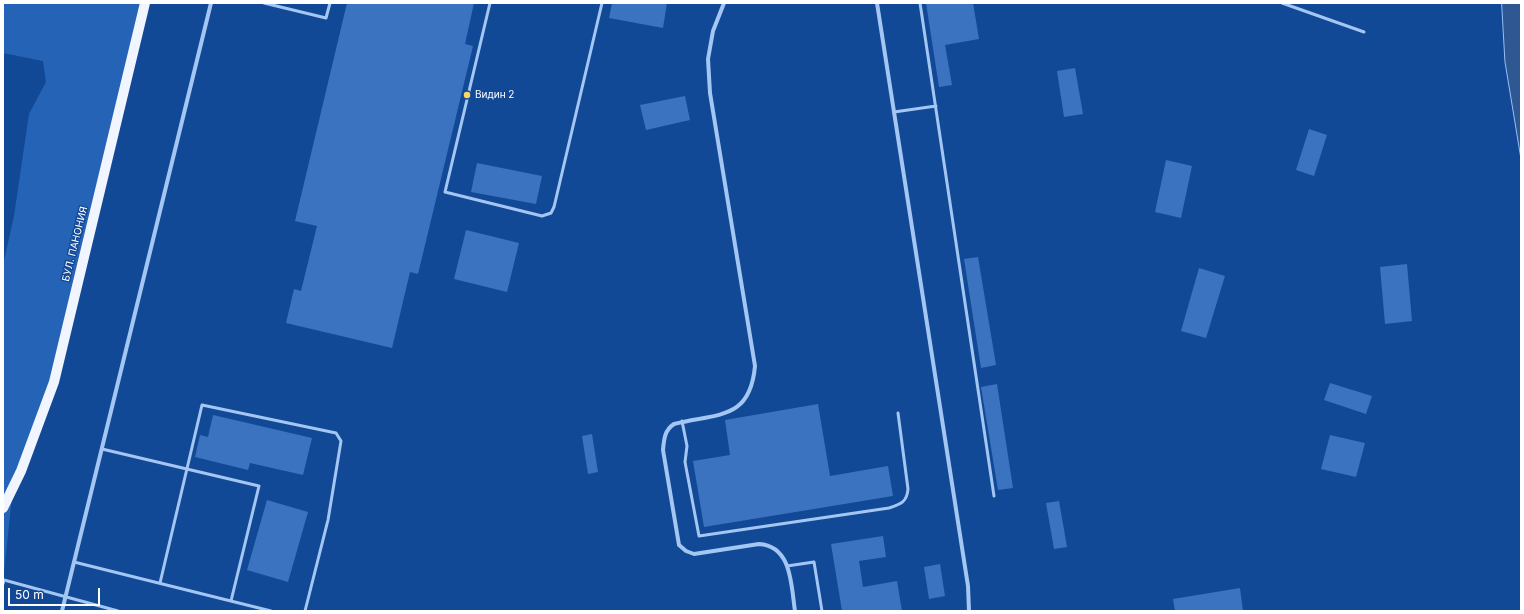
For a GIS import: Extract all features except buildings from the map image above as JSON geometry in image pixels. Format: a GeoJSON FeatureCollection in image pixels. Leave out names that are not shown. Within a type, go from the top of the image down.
{"type":"FeatureCollection","features":[{"type":"Feature","properties":{"kind":"main road","name":"БУЛ. ПАНОНИЯ"},"geometry":{"type":"LineString","coordinates":[[13,486],[30,448],[54,382],[145,3]]}},
{"type":"Feature","properties":{"kind":"main road"},"geometry":{"type":"LineString","coordinates":[[3,498],[13,486]]}},
{"type":"Feature","properties":{"kind":"main road"},"geometry":{"type":"LineString","coordinates":[[3,504],[13,486]]}},
{"type":"Feature","properties":{"kind":"main road"},"geometry":{"type":"LineString","coordinates":[[3,508],[13,486]]}},
{"type":"Feature","properties":{"kind":"street"},"geometry":{"type":"LineString","coordinates":[[62,611],[211,3]]}},
{"type":"Feature","properties":{"kind":"street"},"geometry":{"type":"LineString","coordinates":[[724,3],[713,31],[708,59],[710,93],[754,366],[754,380],[750,393],[734,410],[682,421],[667,428],[663,450],[679,545],[686,551],[694,554],[759,544],[769,545],[779,551],[787,566],[795,611]]}},
{"type":"Feature","properties":{"kind":"street"},"geometry":{"type":"LineString","coordinates":[[877,3],[968,586],[968,611]]}},
{"type":"Feature","properties":{"kind":"lane"},"geometry":{"type":"LineString","coordinates":[[264,3],[326,18],[330,3]]}},
{"type":"Feature","properties":{"kind":"lane"},"geometry":{"type":"LineString","coordinates":[[490,3],[445,192],[542,216],[551,213],[554,207],[602,3]]}},
{"type":"Feature","properties":{"kind":"lane"},"geometry":{"type":"LineString","coordinates":[[920,3],[994,496]]}},
{"type":"Feature","properties":{"kind":"lane"},"geometry":{"type":"LineString","coordinates":[[1282,3],[1364,32]]}},
{"type":"Feature","properties":{"kind":"lane"},"geometry":{"type":"LineString","coordinates":[[894,112],[936,106]]}},
{"type":"Feature","properties":{"kind":"lane"},"geometry":{"type":"LineString","coordinates":[[160,583],[202,406],[336,433],[340,437],[341,441],[328,520],[305,611]]}},
{"type":"Feature","properties":{"kind":"lane"},"geometry":{"type":"LineString","coordinates":[[682,421],[687,446],[685,462],[699,536],[889,508],[901,504],[908,497],[908,489],[898,413]]}},
{"type":"Feature","properties":{"kind":"lane"},"geometry":{"type":"LineString","coordinates":[[102,449],[259,486],[231,601]]}},
{"type":"Feature","properties":{"kind":"lane"},"geometry":{"type":"LineString","coordinates":[[74,562],[271,611]]}},
{"type":"Feature","properties":{"kind":"lane"},"geometry":{"type":"LineString","coordinates":[[787,566],[814,562],[822,611]]}},
{"type":"Feature","properties":{"kind":"lane"},"geometry":{"type":"LineString","coordinates":[[3,584],[4,580],[118,611]]}},
{"type":"Feature","properties":{"kind":"shaded area"},"geometry":{"type":"Polygon","coordinates":[[[3,3],[145,3],[54,382],[13,487],[3,582],[3,265],[14,216],[29,114],[46,82],[43,61],[3,53],[3,3]]]}},
{"type":"Feature","properties":{"kind":"shaded area"},"geometry":{"type":"Polygon","coordinates":[[[1502,3],[1521,3],[1521,159],[1505,62],[1502,3]]]}},
{"type":"Feature","properties":{"kind":"place","name":"Видин 2"},"geometry":{"type":"Point","coordinates":[467,95]}}]}
